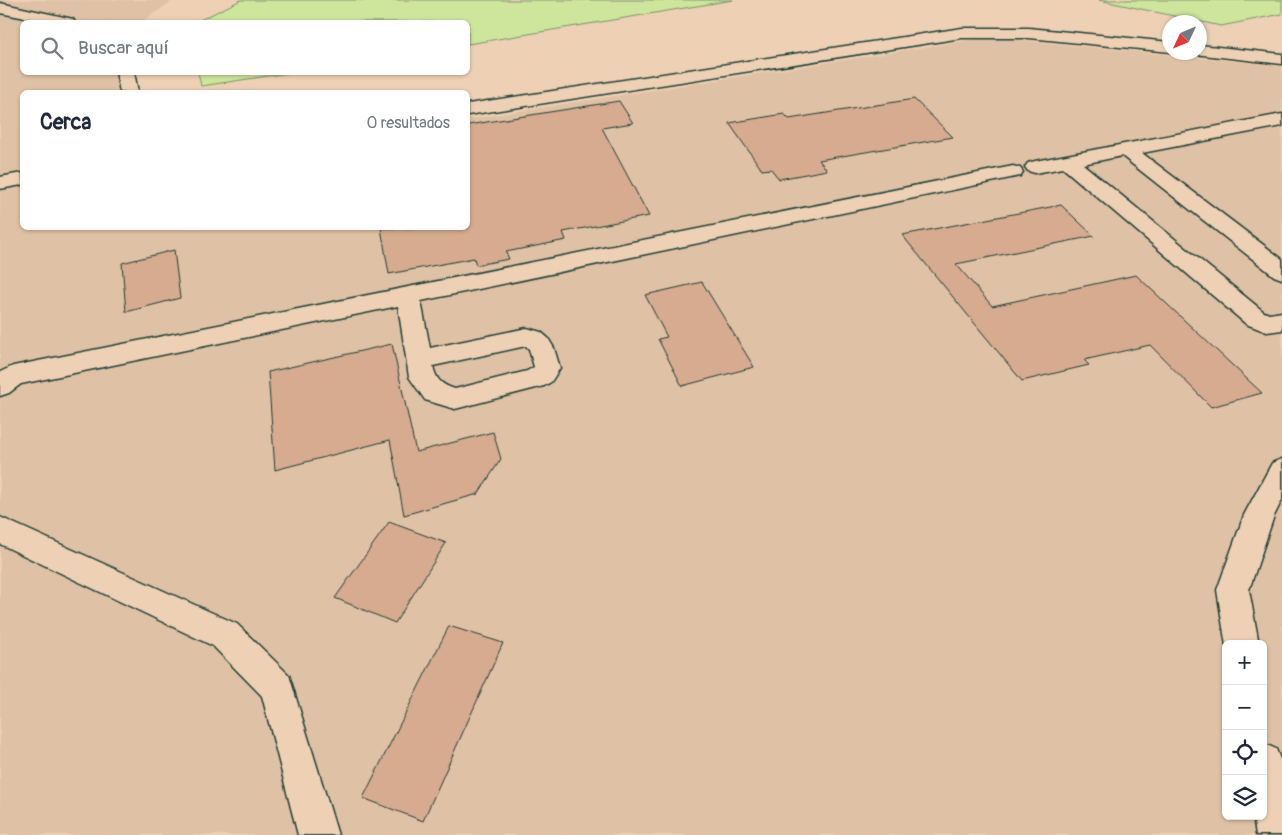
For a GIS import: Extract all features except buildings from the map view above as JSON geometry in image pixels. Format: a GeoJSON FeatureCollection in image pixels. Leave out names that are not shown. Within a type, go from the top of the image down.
{"type":"FeatureCollection","features":[{"type":"Feature","properties":{"kind":"lane"},"geometry":{"type":"LineString","coordinates":[[0,8],[57,20]]}},
{"type":"Feature","properties":{"kind":"lane"},"geometry":{"type":"LineString","coordinates":[[470,110],[962,33],[1029,33],[1162,46]]}},
{"type":"Feature","properties":{"kind":"lane"},"geometry":{"type":"LineString","coordinates":[[1207,51],[1282,59]]}},
{"type":"Feature","properties":{"kind":"lane"},"geometry":{"type":"LineString","coordinates":[[126,75],[129,90]]}},
{"type":"Feature","properties":{"kind":"lane"},"geometry":{"type":"LineString","coordinates":[[0,386],[13,376],[1024,169],[1282,120]]}},
{"type":"Feature","properties":{"kind":"lane"},"geometry":{"type":"LineString","coordinates":[[1125,149],[1282,271]]}},
{"type":"Feature","properties":{"kind":"lane"},"geometry":{"type":"LineString","coordinates":[[1067,161],[1255,318],[1267,323],[1282,321]]}},
{"type":"Feature","properties":{"kind":"lane"},"geometry":{"type":"LineString","coordinates":[[0,183],[20,179]]}},
{"type":"Feature","properties":{"kind":"lane"},"geometry":{"type":"LineString","coordinates":[[408,295],[420,360]]}},
{"type":"Feature","properties":{"kind":"lane"},"geometry":{"type":"LineString","coordinates":[[1241,640],[1233,590],[1258,515],[1282,472]]}},
{"type":"Feature","properties":{"kind":"lane"},"geometry":{"type":"LineString","coordinates":[[0,530],[225,635],[277,687],[318,835]]}},
{"type":"Feature","properties":{"kind":"lane"},"geometry":{"type":"LineString","coordinates":[[1265,775],[1276,835]]}},
{"type":"Feature","properties":{"kind":"shaded area"},"geometry":{"type":"Polygon","coordinates":[[[0,0],[174,0],[144,20],[20,20],[20,75],[136,75],[139,90],[20,90],[20,230],[470,230],[470,119],[976,39],[999,38],[1162,54],[1162,60],[1207,59],[1282,66],[1282,835],[0,835],[0,0]]]}},
{"type":"Feature","properties":{"kind":"green space"},"geometry":{"type":"Polygon","coordinates":[[[241,0],[733,0],[470,44],[470,20],[200,20],[241,0]]]}},
{"type":"Feature","properties":{"kind":"green space"},"geometry":{"type":"Polygon","coordinates":[[[1099,0],[1282,0],[1282,14],[1221,26],[1207,23],[1207,15],[1169,15],[1099,0]]]}},
{"type":"Feature","properties":{"kind":"green space"},"geometry":{"type":"Polygon","coordinates":[[[199,75],[275,75],[201,86],[199,75]]]}}]}
